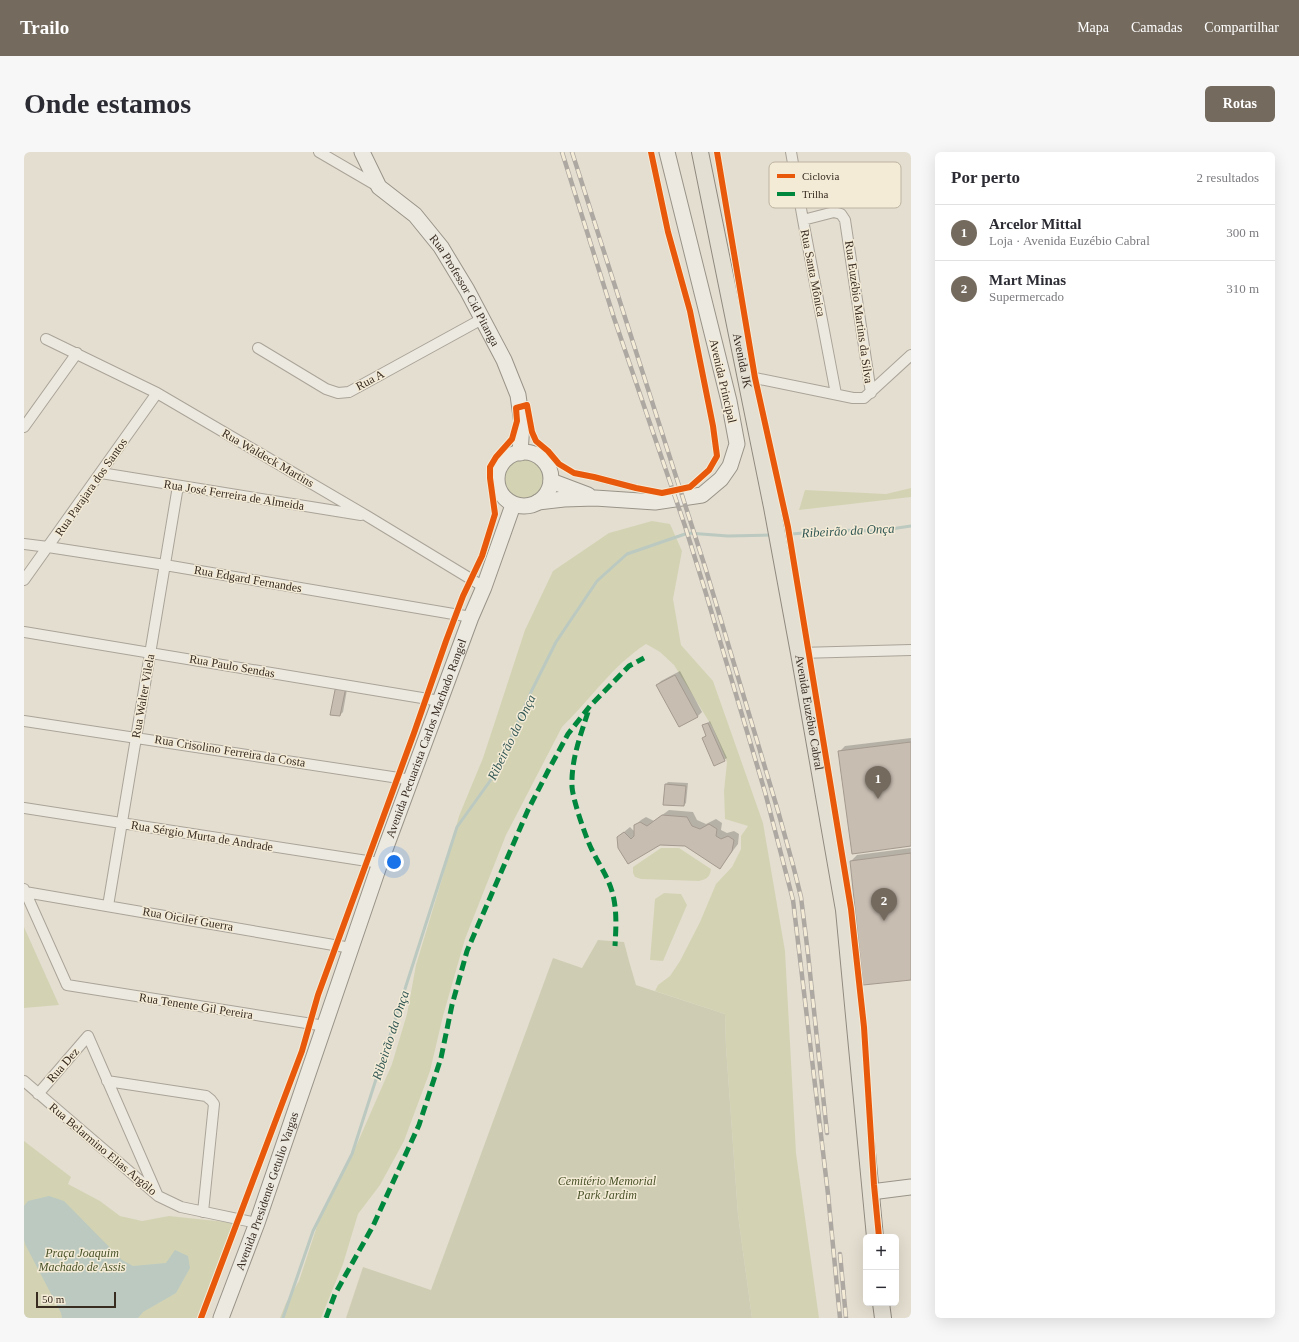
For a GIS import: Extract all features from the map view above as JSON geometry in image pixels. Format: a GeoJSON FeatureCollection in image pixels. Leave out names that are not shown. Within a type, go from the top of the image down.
{"type":"FeatureCollection","features":[{"type":"Feature","properties":{"kind":"main road","name":"Avenida JK"},"geometry":{"type":"LineString","coordinates":[[700,152],[783,569]]}},
{"type":"Feature","properties":{"kind":"main road","name":"Avenida Euzébio Cabral"},"geometry":{"type":"LineString","coordinates":[[783,569],[844,910],[875,1234]]}},
{"type":"Feature","properties":{"kind":"main road"},"geometry":{"type":"LineString","coordinates":[[881,1306],[883,1318]]}},
{"type":"Feature","properties":{"kind":"street"},"geometry":{"type":"LineString","coordinates":[[319,152],[379,187]]}},
{"type":"Feature","properties":{"kind":"street","name":"Rua Professor Cid Pitanga"},"geometry":{"type":"LineString","coordinates":[[362,152],[379,187],[415,215],[441,247],[504,360],[518,395],[522,424],[520,453]]}},
{"type":"Feature","properties":{"kind":"street","name":"Avenida Principal"},"geometry":{"type":"LineString","coordinates":[[538,502],[595,498],[655,502],[702,495],[722,479],[730,466],[737,444],[729,401],[667,152]]}},
{"type":"Feature","properties":{"kind":"street","name":"Rua Santa Mônica"},"geometry":{"type":"LineString","coordinates":[[792,152],[794,162]]}},
{"type":"Feature","properties":{"kind":"street","name":"Rua Santa Mônica"},"geometry":{"type":"LineString","coordinates":[[801,208],[836,394]]}},
{"type":"Feature","properties":{"kind":"street","name":"Rua Euzébio Martins da Silva"},"geometry":{"type":"LineString","coordinates":[[745,376],[853,398],[864,398],[871,393],[845,220],[841,214],[834,212],[803,220]]}},
{"type":"Feature","properties":{"kind":"street","name":"Rua A"},"geometry":{"type":"LineString","coordinates":[[258,348],[326,389],[338,393],[349,392],[482,319]]}},
{"type":"Feature","properties":{"kind":"street","name":"Rua Waldeck Martins"},"geometry":{"type":"LineString","coordinates":[[46,339],[157,393],[367,516],[484,587]]}},
{"type":"Feature","properties":{"kind":"street"},"geometry":{"type":"LineString","coordinates":[[24,427],[76,353]]}},
{"type":"Feature","properties":{"kind":"street"},"geometry":{"type":"LineString","coordinates":[[871,393],[911,355]]}},
{"type":"Feature","properties":{"kind":"street","name":"Rua Parajara dos Santos"},"geometry":{"type":"LineString","coordinates":[[24,580],[157,393]]}},
{"type":"Feature","properties":{"kind":"street"},"geometry":{"type":"LineString","coordinates":[[528,453],[536,455],[547,466],[551,481],[545,497],[530,506],[522,507],[514,505],[501,494],[497,485],[497,476],[505,460],[512,455],[528,453]]}},
{"type":"Feature","properties":{"kind":"street","name":"Rua José Ferreira de Almeida"},"geometry":{"type":"LineString","coordinates":[[101,473],[367,516]]}},
{"type":"Feature","properties":{"kind":"street","name":"Avenida Principal"},"geometry":{"type":"LineString","coordinates":[[551,481],[595,498]]}},
{"type":"Feature","properties":{"kind":"street","name":"Rua Walter Vilela"},"geometry":{"type":"LineString","coordinates":[[108,906],[178,486]]}},
{"type":"Feature","properties":{"kind":"street","name":"Avenida Pecuarista Carlos Machado Rangel"},"geometry":{"type":"LineString","coordinates":[[312,1063],[380,863],[514,505]]}},
{"type":"Feature","properties":{"kind":"street","name":"Rua Edgard Fernandes"},"geometry":{"type":"LineString","coordinates":[[24,544],[165,565],[471,617]]}},
{"type":"Feature","properties":{"kind":"street","name":"Rua Paulo Sendas"},"geometry":{"type":"LineString","coordinates":[[24,632],[440,701]]}},
{"type":"Feature","properties":{"kind":"street"},"geometry":{"type":"LineString","coordinates":[[799,653],[911,650]]}},
{"type":"Feature","properties":{"kind":"street","name":"Rua Crisolino Ferreira da Costa"},"geometry":{"type":"LineString","coordinates":[[24,721],[412,780]]}},
{"type":"Feature","properties":{"kind":"street","name":"Rua Sérgio Murta de Andrade"},"geometry":{"type":"LineString","coordinates":[[24,808],[380,863]]}},
{"type":"Feature","properties":{"kind":"street","name":"Rua Oicilef Guerra"},"geometry":{"type":"LineString","coordinates":[[25,891],[351,948]]}},
{"type":"Feature","properties":{"kind":"street","name":"Rua Tenente Gil Pereira"},"geometry":{"type":"LineString","coordinates":[[25,891],[67,985],[325,1026]]}},
{"type":"Feature","properties":{"kind":"street","name":"Rua Dez"},"geometry":{"type":"LineString","coordinates":[[38,1094],[88,1036],[107,1081]]}},
{"type":"Feature","properties":{"kind":"street","name":"Avenida Presidente Getulio Vargas"},"geometry":{"type":"LineString","coordinates":[[221,1318],[257,1223],[312,1063]]}},
{"type":"Feature","properties":{"kind":"street"},"geometry":{"type":"LineString","coordinates":[[107,1081],[158,1196]]}},
{"type":"Feature","properties":{"kind":"street"},"geometry":{"type":"LineString","coordinates":[[107,1081],[206,1096],[214,1104],[204,1212]]}},
{"type":"Feature","properties":{"kind":"street","name":"Rua Belarmino Elias Argôlo"},"geometry":{"type":"LineString","coordinates":[[24,1082],[158,1196],[181,1207],[257,1223]]}},
{"type":"Feature","properties":{"kind":"street"},"geometry":{"type":"LineString","coordinates":[[871,1192],[911,1187]]}},
{"type":"Feature","properties":{"kind":"green space"},"geometry":{"type":"Polygon","coordinates":[[[520,458],[528,458],[540,464],[546,476],[546,484],[540,496],[528,502],[520,502],[508,496],[502,484],[502,476],[508,464],[520,458]]]}},
{"type":"Feature","properties":{"kind":"green space"},"geometry":{"type":"Polygon","coordinates":[[[911,488],[911,497],[799,510],[805,490],[886,494],[911,488]]]}},
{"type":"Feature","properties":{"kind":"green space"},"geometry":{"type":"Polygon","coordinates":[[[652,521],[670,524],[682,551],[673,599],[681,645],[713,681],[763,823],[785,951],[796,1153],[819,1318],[752,1318],[738,1215],[725,1014],[655,991],[658,985],[670,976],[680,961],[700,922],[716,884],[732,867],[741,849],[741,836],[748,826],[725,819],[724,791],[727,762],[713,728],[674,665],[660,652],[646,644],[634,652],[612,672],[562,727],[506,835],[465,939],[443,1016],[430,1071],[404,1141],[380,1185],[358,1214],[343,1264],[321,1318],[280,1318],[286,1303],[299,1281],[320,1217],[357,1144],[392,1064],[407,1014],[416,965],[459,816],[483,758],[525,630],[553,571],[609,533],[652,521]]]}},
{"type":"Feature","properties":{"kind":"green space"},"geometry":{"type":"Polygon","coordinates":[[[661,848],[679,848],[711,869],[709,876],[699,881],[641,879],[635,877],[633,867],[661,848]]]}},
{"type":"Feature","properties":{"kind":"green space"},"geometry":{"type":"Polygon","coordinates":[[[664,893],[681,894],[687,905],[663,961],[650,960],[655,899],[664,893]]]}},
{"type":"Feature","properties":{"kind":"green space"},"geometry":{"type":"Polygon","coordinates":[[[24,927],[59,1005],[24,1008],[24,927]]]}},
{"type":"Feature","properties":{"kind":"green space","name":"Cemitério Memorial Park Jardim"},"geometry":{"type":"Polygon","coordinates":[[[598,940],[624,942],[636,985],[725,1014],[738,1215],[752,1318],[346,1318],[363,1267],[431,1290],[553,958],[582,968],[598,940]]]}},
{"type":"Feature","properties":{"kind":"green space","name":"Praça Joaquim Machado de Assis"},"geometry":{"type":"Polygon","coordinates":[[[24,1141],[71,1177],[68,1184],[100,1201],[120,1216],[142,1221],[169,1216],[236,1223],[200,1318],[24,1318],[24,1141]]]}},
{"type":"Feature","properties":{"kind":"shaded area"},"geometry":{"type":"Polygon","coordinates":[[[49,1196],[64,1201],[122,1260],[133,1266],[166,1263],[175,1250],[188,1256],[190,1268],[176,1293],[143,1312],[138,1318],[62,1318],[61,1313],[25,1244],[24,1239],[24,1206],[28,1201],[49,1196]]]}},
{"type":"Feature","properties":{"kind":"building"},"geometry":{"type":"Polygon","coordinates":[[[675,675],[698,717],[679,727],[656,685],[675,675]]]}},
{"type":"Feature","properties":{"kind":"building"},"geometry":{"type":"Polygon","coordinates":[[[336,685],[346,687],[340,716],[330,715],[336,685]]]}},
{"type":"Feature","properties":{"kind":"building"},"geometry":{"type":"Polygon","coordinates":[[[708,723],[725,761],[714,766],[702,738],[706,736],[702,725],[708,723]]]}},
{"type":"Feature","properties":{"kind":"building"},"geometry":{"type":"Polygon","coordinates":[[[911,742],[911,846],[852,854],[838,751],[911,742]]]}},
{"type":"Feature","properties":{"kind":"building"},"geometry":{"type":"Polygon","coordinates":[[[665,784],[686,786],[684,806],[663,805],[665,784]]]}},
{"type":"Feature","properties":{"kind":"building"},"geometry":{"type":"Polygon","coordinates":[[[662,815],[687,817],[692,826],[700,829],[709,824],[717,829],[716,836],[721,839],[728,836],[734,840],[732,851],[720,869],[685,846],[660,845],[628,864],[618,848],[617,837],[624,832],[631,839],[634,836],[634,825],[640,822],[647,826],[662,815]]]}},
{"type":"Feature","properties":{"kind":"building"},"geometry":{"type":"Polygon","coordinates":[[[911,853],[911,980],[863,985],[850,861],[911,853]]]}},
{"type":"Feature","properties":{"kind":"waterway","name":"Ribeirão da Onça"},"geometry":{"type":"LineString","coordinates":[[781,535],[836,530],[877,531],[911,526]]}},
{"type":"Feature","properties":{"kind":"waterway","name":"Ribeirão da Onça"},"geometry":{"type":"LineString","coordinates":[[283,1318],[313,1231],[352,1154],[457,827],[495,774],[531,692],[556,642],[597,581],[627,554],[688,533],[728,536],[772,535]]}},
{"type":"Feature","properties":{"kind":"railway"},"geometry":{"type":"LineString","coordinates":[[562,152],[614,318],[685,526],[704,587],[765,792],[793,900],[828,1194],[840,1318]]}},
{"type":"Feature","properties":{"kind":"railway"},"geometry":{"type":"LineString","coordinates":[[572,152],[706,570],[793,865],[801,897],[827,1133]]}},
{"type":"Feature","properties":{"kind":"railway"},"geometry":{"type":"LineString","coordinates":[[840,1254],[846,1318]]}},
{"type":"Feature","properties":{"kind":"marked path"},"geometry":{"type":"LineString","coordinates":[[326,1318],[335,1294],[373,1226],[419,1125],[441,1058],[452,1005],[467,951],[528,810],[568,734],[590,706],[629,666],[644,658]]}},
{"type":"Feature","properties":{"kind":"marked path"},"geometry":{"type":"LineString","coordinates":[[588,712],[579,740],[573,767],[572,787],[577,809],[586,835],[609,883],[613,895],[616,914],[615,946]]}},
{"type":"Feature","properties":{"kind":"cycle path"},"geometry":{"type":"LineString","coordinates":[[201,1318],[302,1051],[318,995],[446,641],[463,596],[482,556],[495,514],[490,467],[496,457],[512,439],[517,421],[516,408],[527,405],[532,432],[536,441],[548,451],[559,464],[574,473],[636,488],[662,493],[690,487],[709,470],[717,456],[713,426],[690,311],[668,232],[651,152]]}},
{"type":"Feature","properties":{"kind":"cycle path"},"geometry":{"type":"LineString","coordinates":[[717,152],[755,378],[788,527],[851,909],[864,1027],[874,1185],[879,1234]]}},
{"type":"Feature","properties":{"kind":"place","name":"Arcelor Mittal"},"geometry":{"type":"Point","coordinates":[878,799]}},
{"type":"Feature","properties":{"kind":"place","name":"Mart Minas"},"geometry":{"type":"Point","coordinates":[884,921]}}]}
